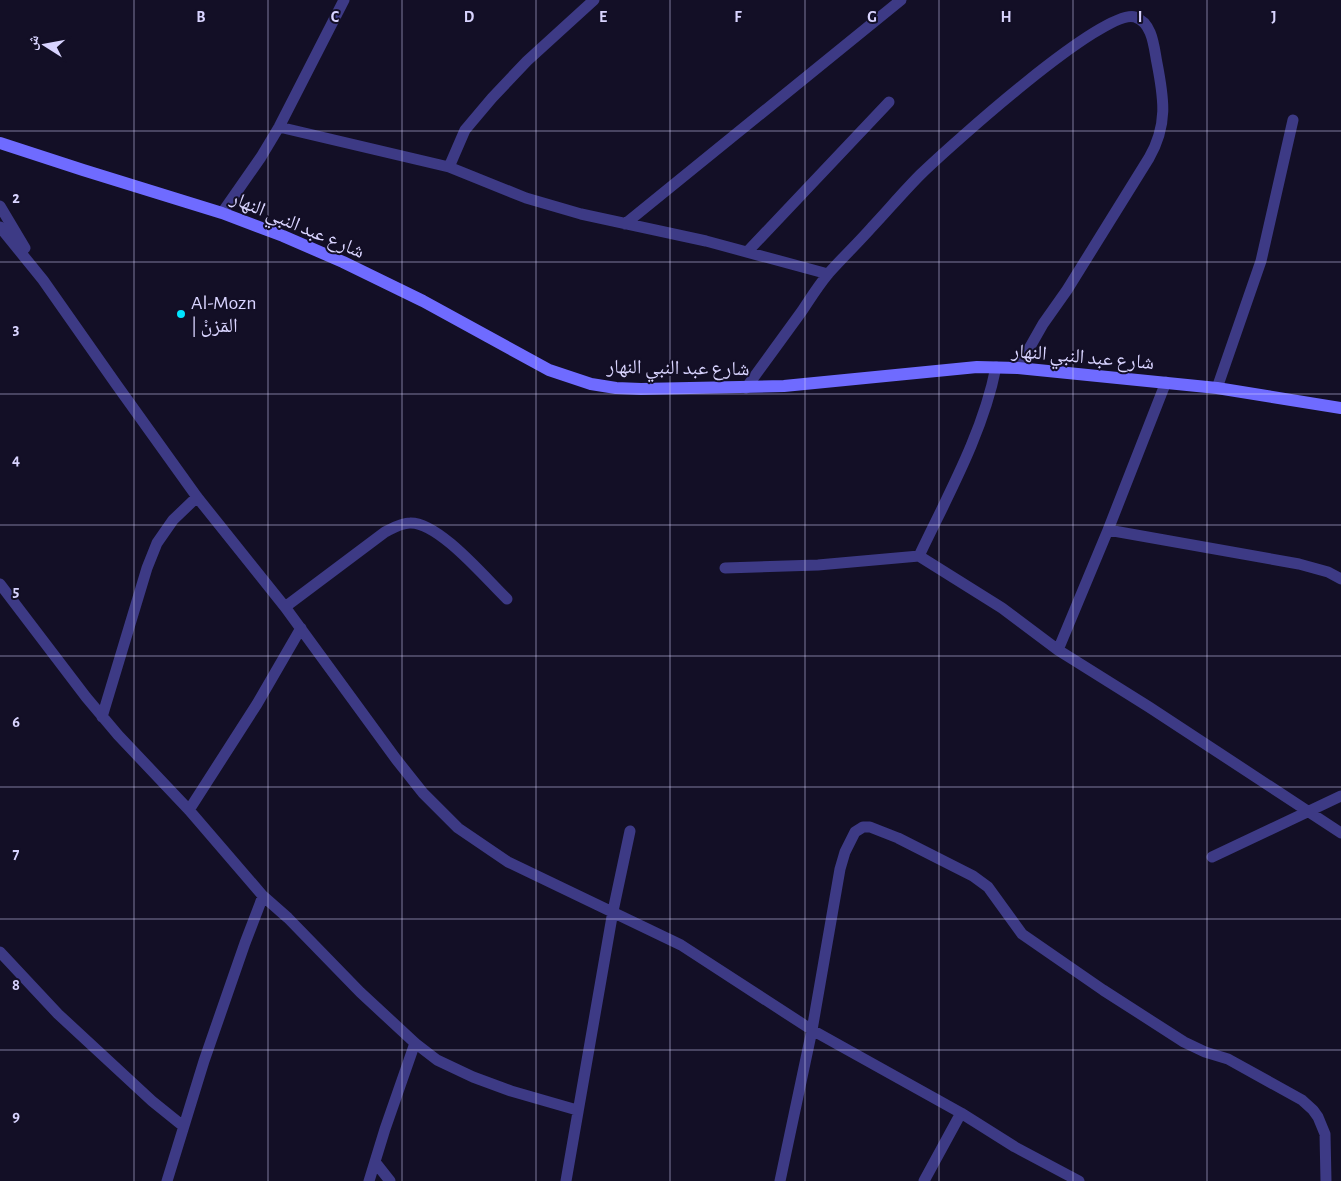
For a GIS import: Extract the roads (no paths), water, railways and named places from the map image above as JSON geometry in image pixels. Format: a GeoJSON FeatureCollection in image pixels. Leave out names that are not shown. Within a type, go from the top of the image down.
{"type":"FeatureCollection","features":[{"type":"Feature","properties":{"kind":"street"},"geometry":{"type":"LineString","coordinates":[[222,213],[261,157],[279,127],[344,0]]}},
{"type":"Feature","properties":{"kind":"street"},"geometry":{"type":"LineString","coordinates":[[449,167],[465,130],[492,98],[527,61],[594,0]]}},
{"type":"Feature","properties":{"kind":"street"},"geometry":{"type":"LineString","coordinates":[[625,224],[901,0]]}},
{"type":"Feature","properties":{"kind":"street"},"geometry":{"type":"LineString","coordinates":[[746,388],[828,274],[944,152],[1026,82],[1080,43],[1113,21],[1129,16],[1136,18],[1144,23],[1152,36],[1163,106],[1159,138],[1149,158],[1067,290],[1043,324],[1018,368]]}},
{"type":"Feature","properties":{"kind":"street"},"geometry":{"type":"LineString","coordinates":[[747,252],[889,102]]}},
{"type":"Feature","properties":{"kind":"street"},"geometry":{"type":"LineString","coordinates":[[1217,388],[1261,261],[1293,120]]}},
{"type":"Feature","properties":{"kind":"street"},"geometry":{"type":"LineString","coordinates":[[279,127],[449,167],[526,198],[581,214],[747,252],[828,274]]}},
{"type":"Feature","properties":{"kind":"street","name":"شارع عبد النبي النهار"},"geometry":{"type":"LineString","coordinates":[[0,143],[222,213],[343,262],[423,301],[549,370],[616,388],[746,388],[784,386],[977,366],[1166,382],[1217,388],[1341,408]]}},
{"type":"Feature","properties":{"kind":"street"},"geometry":{"type":"LineString","coordinates":[[0,206],[43,280]]}},
{"type":"Feature","properties":{"kind":"street"},"geometry":{"type":"LineString","coordinates":[[0,227],[43,280],[197,496],[331,667],[418,786],[452,824],[508,862],[681,945],[812,1030],[961,1113],[1015,1147],[1079,1181]]}},
{"type":"Feature","properties":{"kind":"street"},"geometry":{"type":"LineString","coordinates":[[919,556],[974,435],[991,390],[996,367]]}},
{"type":"Feature","properties":{"kind":"street"},"geometry":{"type":"LineString","coordinates":[[1058,650],[1108,530],[1166,382]]}},
{"type":"Feature","properties":{"kind":"street"},"geometry":{"type":"LineString","coordinates":[[102,716],[147,568],[158,543],[173,520],[197,496]]}},
{"type":"Feature","properties":{"kind":"street"},"geometry":{"type":"LineString","coordinates":[[285,607],[385,532],[400,524],[410,522],[421,524],[446,538],[507,599]]}},
{"type":"Feature","properties":{"kind":"street"},"geometry":{"type":"LineString","coordinates":[[1108,530],[1299,564],[1328,572],[1341,580]]}},
{"type":"Feature","properties":{"kind":"street"},"geometry":{"type":"LineString","coordinates":[[725,568],[818,565],[919,556],[1002,608],[1058,650],[1341,833]]}},
{"type":"Feature","properties":{"kind":"street"},"geometry":{"type":"LineString","coordinates":[[0,584],[55,658],[102,716],[189,810],[263,896],[288,918],[360,992],[415,1043],[437,1060],[473,1077],[510,1091],[577,1110]]}},
{"type":"Feature","properties":{"kind":"street"},"geometry":{"type":"LineString","coordinates":[[189,810],[257,704],[301,628]]}},
{"type":"Feature","properties":{"kind":"street"},"geometry":{"type":"LineString","coordinates":[[1212,857],[1341,796]]}},
{"type":"Feature","properties":{"kind":"street"},"geometry":{"type":"LineString","coordinates":[[780,1181],[812,1030],[836,892],[845,852],[855,832],[870,827],[879,829],[973,876],[988,887],[1022,934],[1174,1036],[1205,1052],[1228,1059],[1302,1100],[1313,1110],[1325,1134],[1326,1181]]}},
{"type":"Feature","properties":{"kind":"street"},"geometry":{"type":"LineString","coordinates":[[566,1181],[613,911],[630,830]]}},
{"type":"Feature","properties":{"kind":"street"},"geometry":{"type":"LineString","coordinates":[[167,1181],[183,1126],[245,943],[263,896]]}},
{"type":"Feature","properties":{"kind":"street"},"geometry":{"type":"LineString","coordinates":[[1,956],[58,1014],[152,1101],[183,1126]]}},
{"type":"Feature","properties":{"kind":"street"},"geometry":{"type":"LineString","coordinates":[[369,1181],[415,1043]]}},
{"type":"Feature","properties":{"kind":"street"},"geometry":{"type":"LineString","coordinates":[[924,1181],[961,1113]]}},
{"type":"Feature","properties":{"kind":"street"},"geometry":{"type":"LineString","coordinates":[[375,1162],[390,1181]]}},
{"type":"Feature","properties":{"kind":"place","name":"Al-Mozn | المٓزنْ"},"geometry":{"type":"Point","coordinates":[181,314]}}]}
